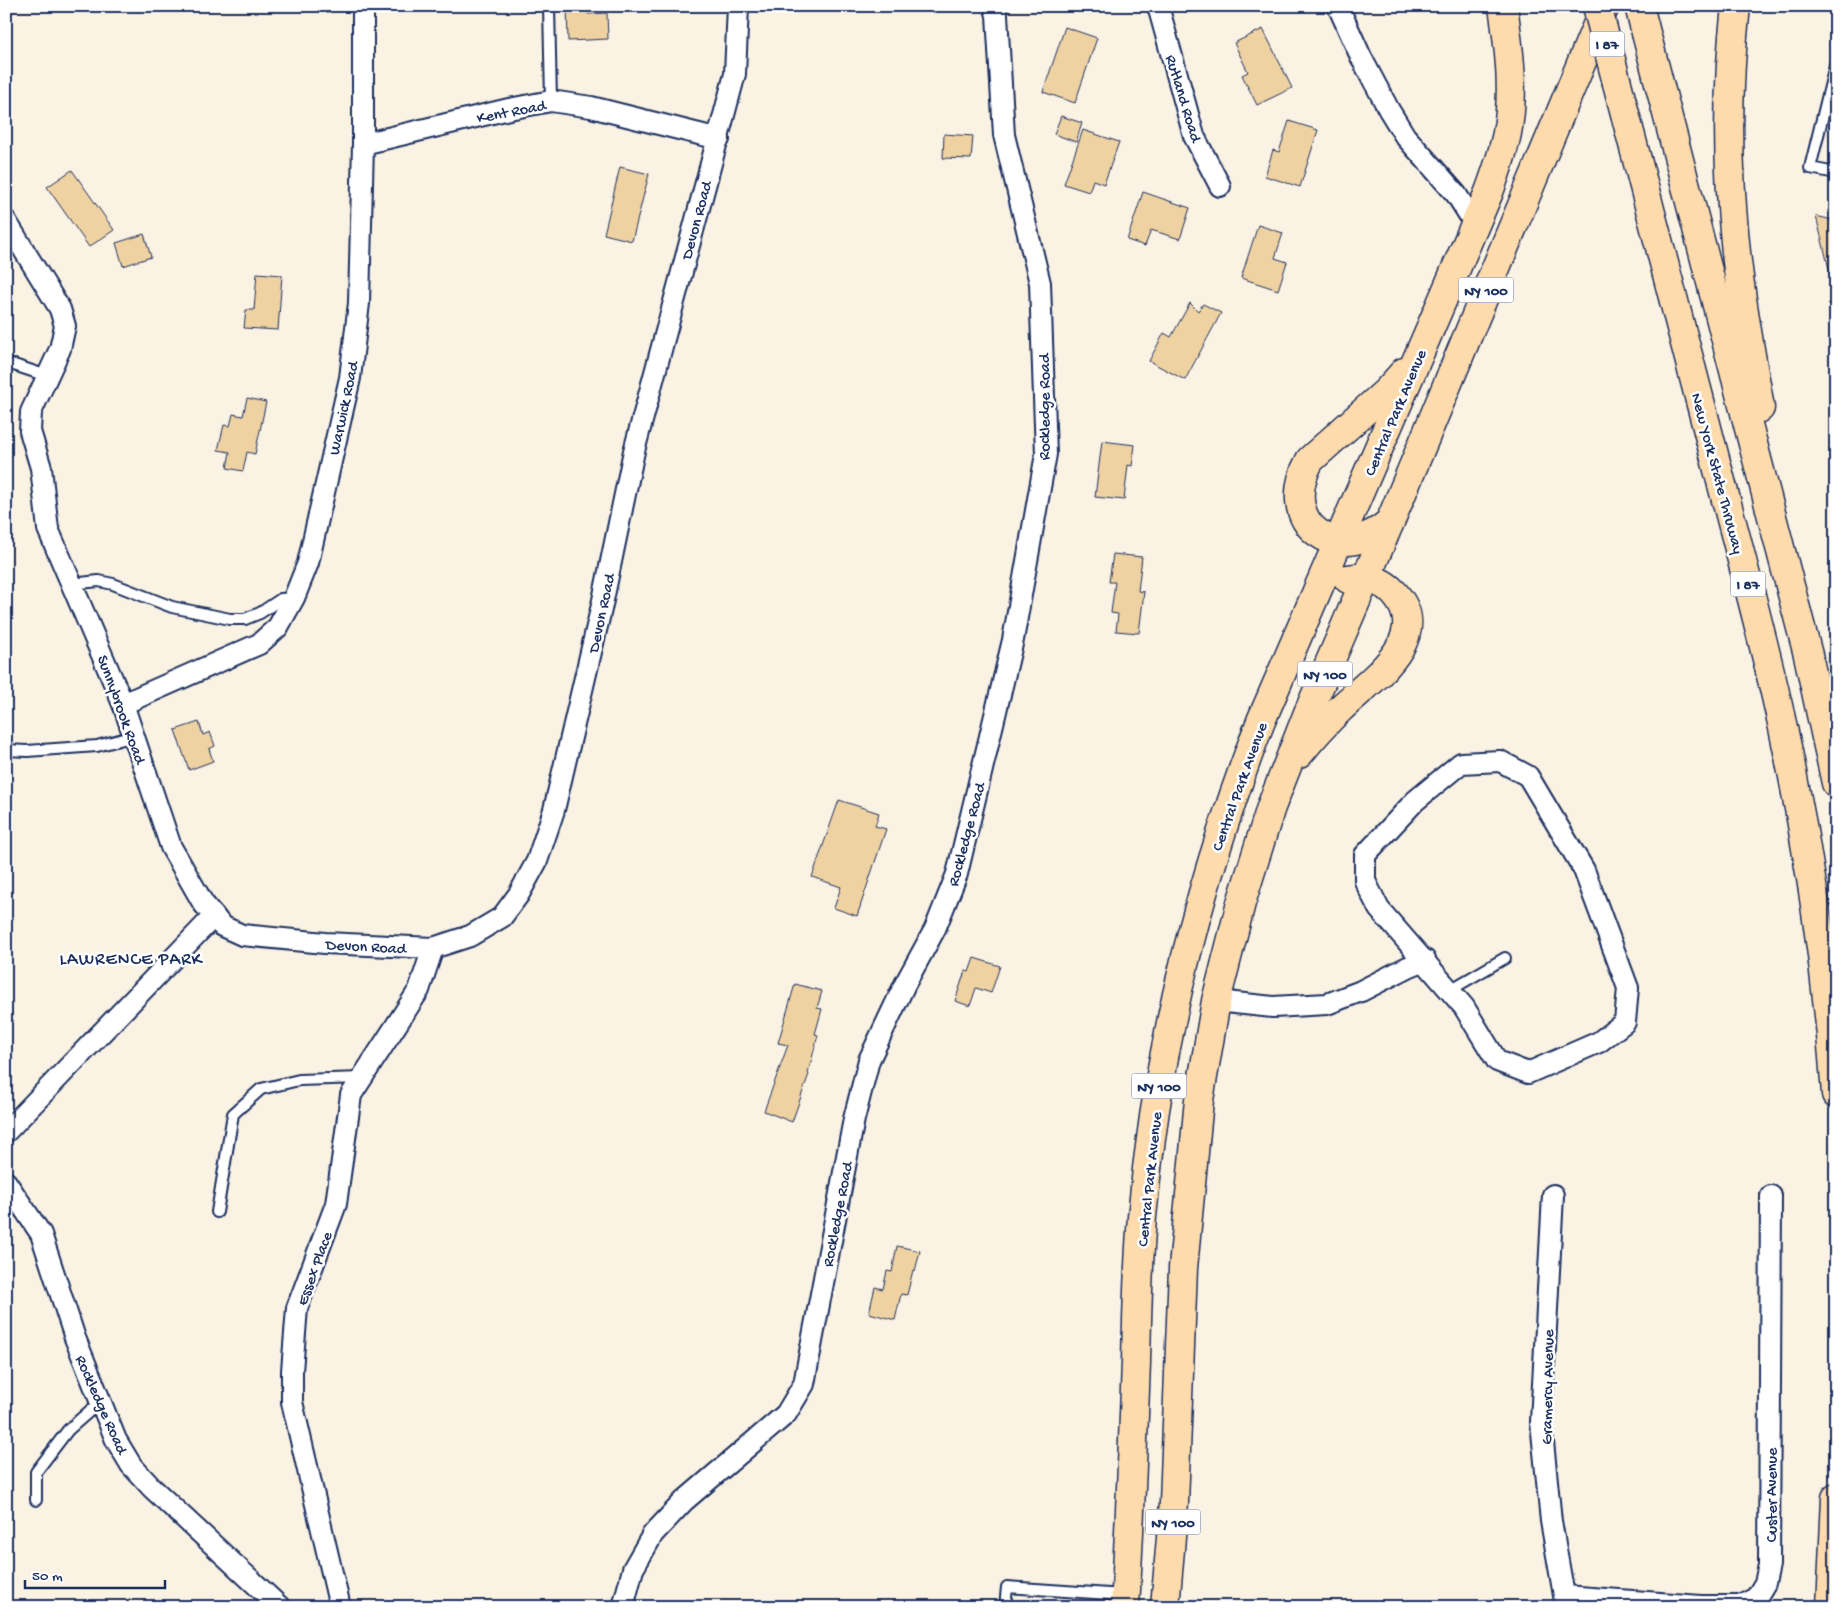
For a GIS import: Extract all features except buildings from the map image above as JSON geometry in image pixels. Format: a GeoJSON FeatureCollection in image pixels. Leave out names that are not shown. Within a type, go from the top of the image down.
{"type":"FeatureCollection","features":[{"type":"Feature","properties":{"kind":"main road","name":"Central Park Avenue"},"geometry":{"type":"LineString","coordinates":[[1125,1601],[1142,1219],[1149,1152],[1166,1050],[1187,949],[1223,825],[1268,705],[1475,224],[1499,162],[1507,132],[1510,100],[1510,61],[1503,6]]}},
{"type":"Feature","properties":{"kind":"main road","name":"New York State Thruway"},"geometry":{"type":"LineString","coordinates":[[1597,6],[1751,597],[1783,728],[1809,864],[1819,930],[1836,1094]]}},
{"type":"Feature","properties":{"kind":"main road","name":"NY 100"},"geometry":{"type":"LineString","coordinates":[[1164,1607],[1174,1503],[1180,1310],[1199,1100],[1216,1001],[1248,880],[1285,770],[1605,6]]}},
{"type":"Feature","properties":{"kind":"main road"},"geometry":{"type":"LineString","coordinates":[[1736,6],[1729,115],[1730,177],[1735,241],[1742,298],[1790,587]]}},
{"type":"Feature","properties":{"kind":"main road","name":"I 87"},"geometry":{"type":"LineString","coordinates":[[1641,13],[1812,673],[1836,783]]}},
{"type":"Feature","properties":{"kind":"main road"},"geometry":{"type":"LineString","coordinates":[[1390,522],[1379,531],[1352,541],[1338,541],[1314,532],[1304,516],[1299,496],[1303,473],[1310,460],[1320,449],[1386,392],[1421,348]]}},
{"type":"Feature","properties":{"kind":"main road"},"geometry":{"type":"LineString","coordinates":[[1285,770],[1330,719],[1389,664],[1402,645],[1407,625],[1403,606],[1389,588],[1375,580],[1366,578],[1341,581],[1317,591]]}},
{"type":"Feature","properties":{"kind":"main road"},"geometry":{"type":"LineString","coordinates":[[1831,1607],[1836,1498]]}},
{"type":"Feature","properties":{"kind":"street","name":"Warwick Road"},"geometry":{"type":"LineString","coordinates":[[123,704],[259,644],[278,626],[294,598],[308,563],[350,378],[359,303],[363,144],[363,6]]}},
{"type":"Feature","properties":{"kind":"street","name":"Devon Road"},"geometry":{"type":"LineString","coordinates":[[214,916],[222,926],[242,935],[325,943],[433,948],[470,936],[502,917],[519,894],[537,861],[554,810],[602,604],[634,451],[735,74],[738,6]]}},
{"type":"Feature","properties":{"kind":"street","name":"Rockledge Road"},"geometry":{"type":"LineString","coordinates":[[623,1607],[633,1569],[653,1534],[684,1501],[786,1414],[804,1384],[854,1119],[869,1060],[905,984],[935,929],[958,874],[1013,640],[1046,454],[1045,403],[1040,283],[1004,135],[997,15],[994,6]]}},
{"type":"Feature","properties":{"kind":"street","name":"Rutland Road"},"geometry":{"type":"LineString","coordinates":[[1158,6],[1194,136],[1220,186]]}},
{"type":"Feature","properties":{"kind":"street"},"geometry":{"type":"LineString","coordinates":[[1338,6],[1361,57],[1401,129],[1456,194],[1475,224]]}},
{"type":"Feature","properties":{"kind":"street","name":"Kent Road"},"geometry":{"type":"LineString","coordinates":[[363,144],[550,101],[591,107],[719,138]]}},
{"type":"Feature","properties":{"kind":"street","name":"Sunnybrook Road"},"geometry":{"type":"LineString","coordinates":[[8,227],[60,309],[65,326],[60,348],[31,412],[30,431],[41,468],[48,529],[123,704],[171,847],[203,903],[214,916]]}},
{"type":"Feature","properties":{"kind":"street"},"geometry":{"type":"LineString","coordinates":[[1500,761],[1528,776],[1584,870],[1628,988],[1625,1022],[1599,1042],[1528,1073],[1498,1061],[1464,1007],[1450,990],[1379,909],[1365,882],[1365,855],[1415,801],[1461,763],[1500,761]]}},
{"type":"Feature","properties":{"kind":"street"},"geometry":{"type":"LineString","coordinates":[[6,1132],[214,916]]}},
{"type":"Feature","properties":{"kind":"street","name":"Essex Place"},"geometry":{"type":"LineString","coordinates":[[340,1607],[292,1402],[292,1371],[297,1308],[336,1204],[351,1095],[419,990],[433,948]]}},
{"type":"Feature","properties":{"kind":"street"},"geometry":{"type":"LineString","coordinates":[[1216,1001],[1273,1007],[1327,1004],[1362,991],[1425,960]]}},
{"type":"Feature","properties":{"kind":"street","name":"Rockledge Road"},"geometry":{"type":"LineString","coordinates":[[6,1182],[40,1234],[75,1338],[116,1440],[130,1465],[152,1488],[280,1607]]}},
{"type":"Feature","properties":{"kind":"street","name":"Gramercy Avenue"},"geometry":{"type":"LineString","coordinates":[[1553,1195],[1542,1422],[1551,1521],[1565,1601]]}},
{"type":"Feature","properties":{"kind":"street","name":"Custer Avenue"},"geometry":{"type":"LineString","coordinates":[[1565,1601],[1740,1606],[1756,1598],[1766,1583],[1769,1565],[1771,1196]]}},
{"type":"Feature","properties":{"kind":"lane"},"geometry":{"type":"LineString","coordinates":[[550,6],[550,101]]}},
{"type":"Feature","properties":{"kind":"lane"},"geometry":{"type":"LineString","coordinates":[[1836,62],[1810,168],[1836,173]]}},
{"type":"Feature","properties":{"kind":"lane"},"geometry":{"type":"LineString","coordinates":[[6,365],[14,365],[47,376]]}},
{"type":"Feature","properties":{"kind":"lane"},"geometry":{"type":"LineString","coordinates":[[71,584],[106,582],[172,607],[238,619],[245,619],[260,613],[281,600],[294,598]]}},
{"type":"Feature","properties":{"kind":"lane"},"geometry":{"type":"LineString","coordinates":[[6,750],[26,752],[97,746],[134,736]]}},
{"type":"Feature","properties":{"kind":"lane"},"geometry":{"type":"LineString","coordinates":[[1450,990],[1505,958]]}},
{"type":"Feature","properties":{"kind":"lane"},"geometry":{"type":"LineString","coordinates":[[217,1212],[232,1114],[262,1089],[299,1080],[362,1078]]}},
{"type":"Feature","properties":{"kind":"lane"},"geometry":{"type":"LineString","coordinates":[[36,1500],[36,1472],[68,1430],[100,1402]]}},
{"type":"Feature","properties":{"kind":"lane"},"geometry":{"type":"LineString","coordinates":[[1005,1607],[1007,1587],[1125,1601]]}},
{"type":"Feature","properties":{"kind":"district","name":"LAWRENCE PARK"},"geometry":{"type":"Point","coordinates":[131,958]}}]}
